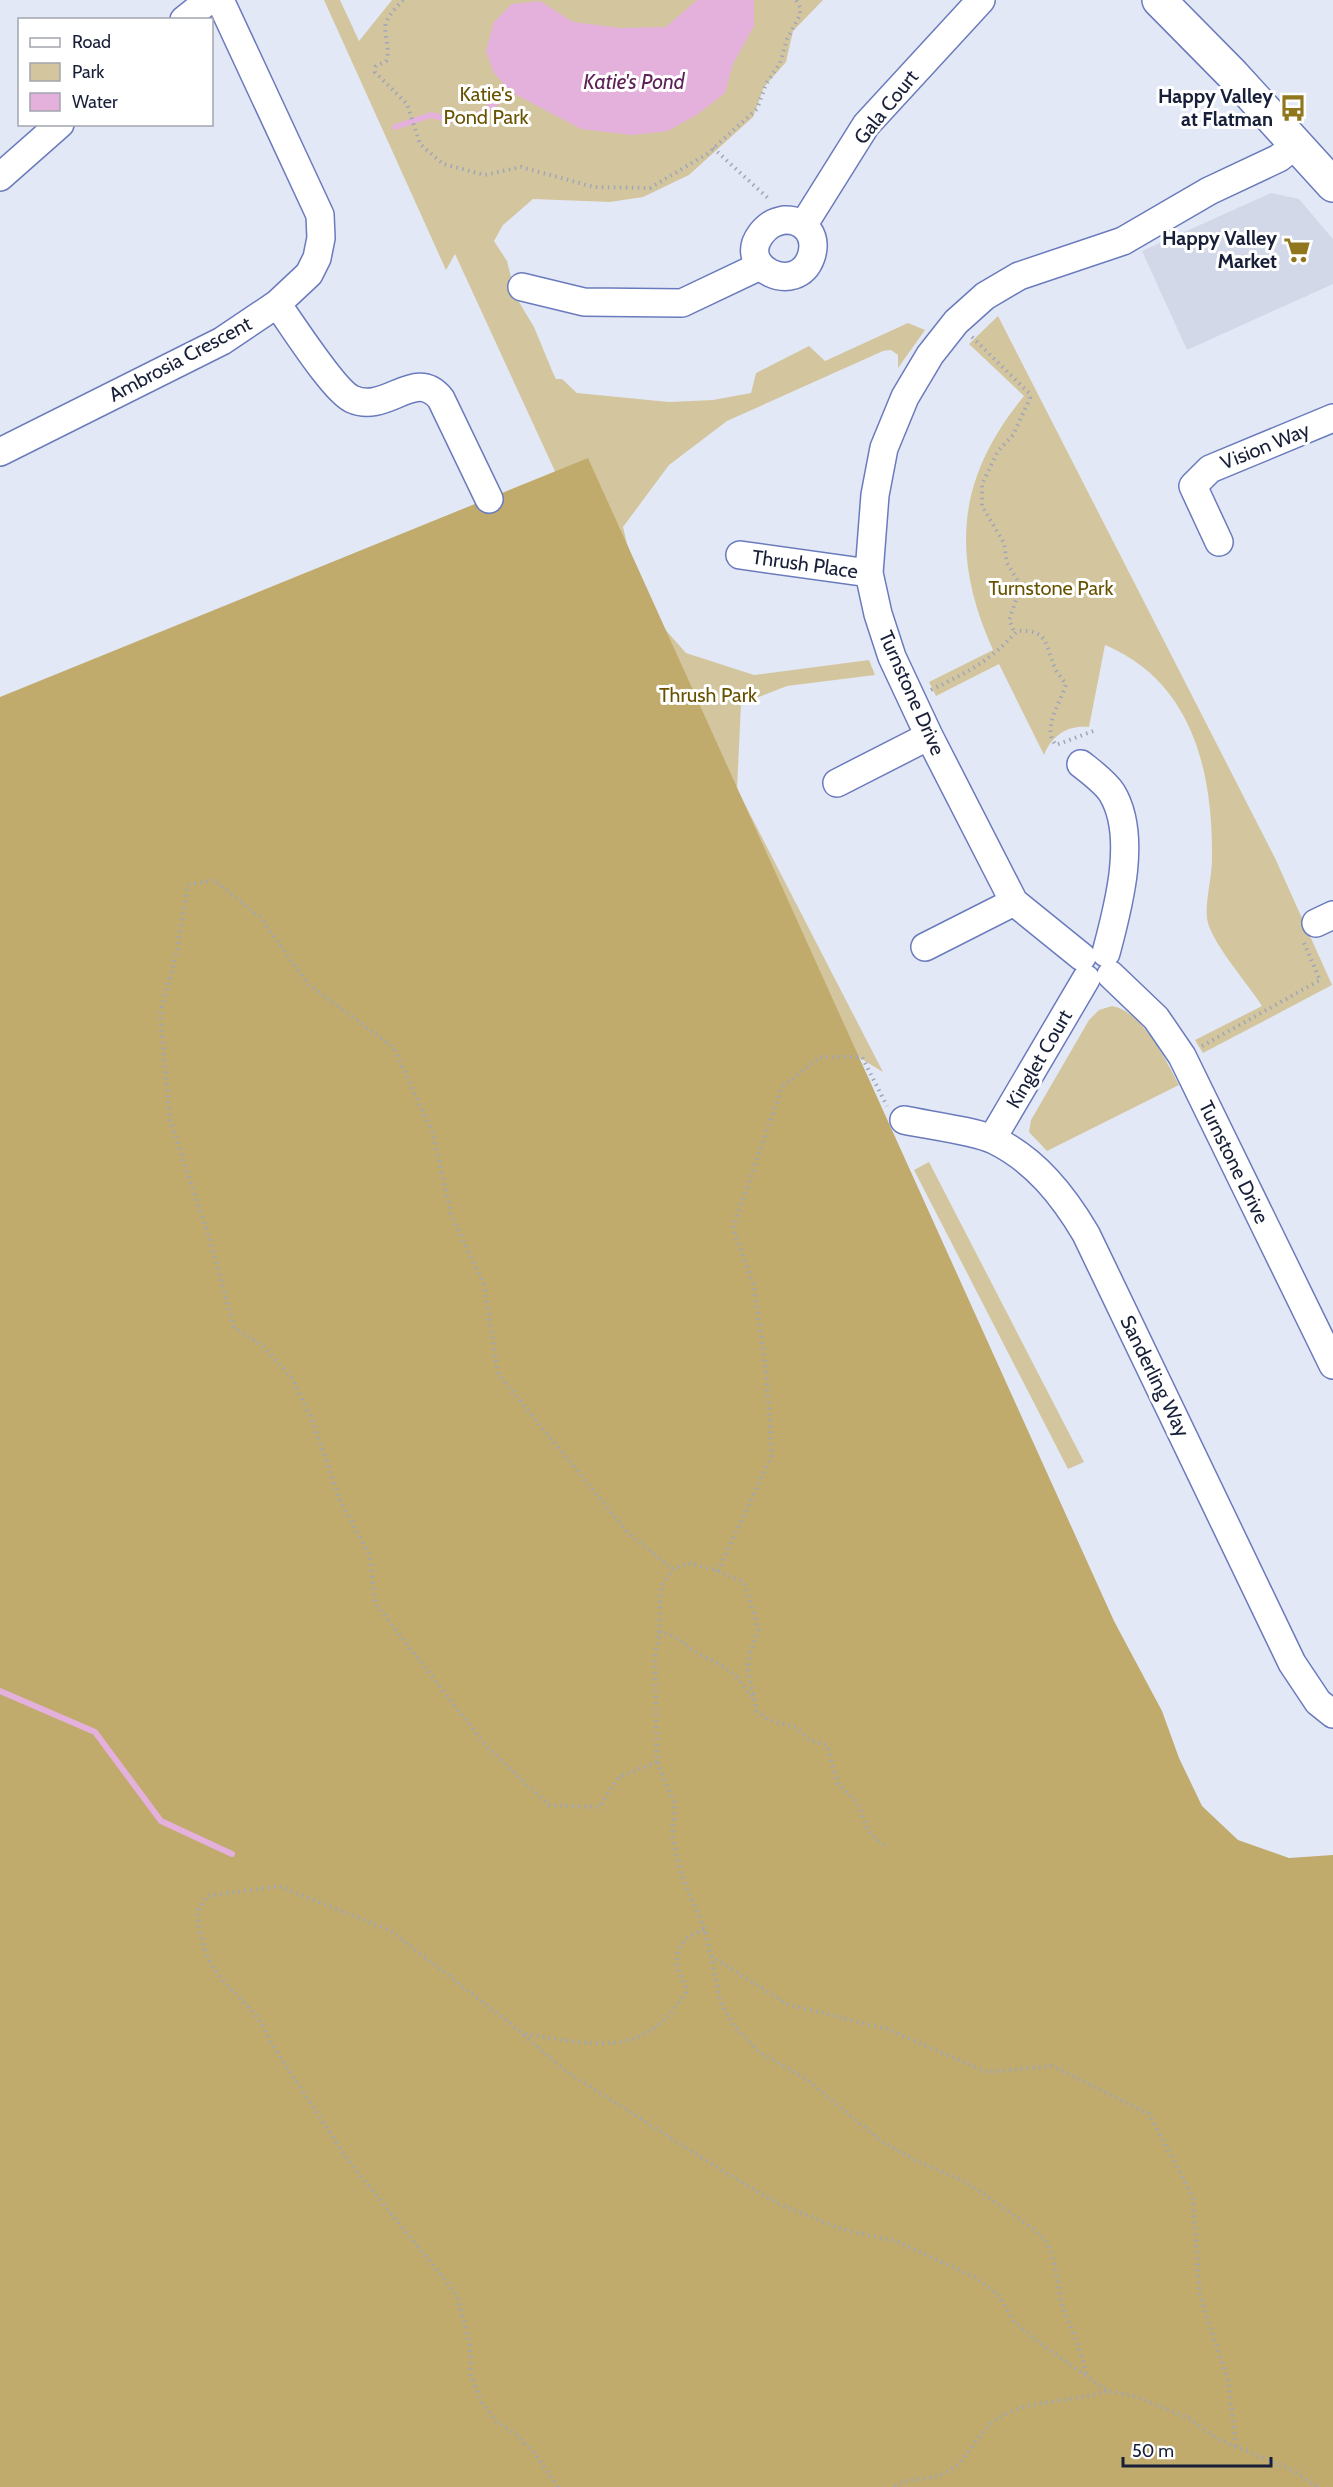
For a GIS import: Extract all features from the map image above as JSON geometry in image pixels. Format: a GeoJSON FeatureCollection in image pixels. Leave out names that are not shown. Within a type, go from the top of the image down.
{"type":"FeatureCollection","features":[{"type":"Feature","properties":{"kind":"main road"},"geometry":{"type":"LineString","coordinates":[[1159,0],[1297,144],[1333,185]]}},
{"type":"Feature","properties":{"kind":"street"},"geometry":{"type":"LineString","coordinates":[[186,18],[209,0]]}},
{"type":"Feature","properties":{"kind":"street","name":"Ambrosia Crescent"},"geometry":{"type":"LineString","coordinates":[[0,452],[222,341],[277,304],[309,274],[317,258],[321,238],[320,215],[220,0]]}},
{"type":"Feature","properties":{"kind":"street","name":"Gala Court"},"geometry":{"type":"LineString","coordinates":[[804,224],[871,119],[981,0]]}},
{"type":"Feature","properties":{"kind":"street"},"geometry":{"type":"LineString","coordinates":[[0,177],[58,126]]}},
{"type":"Feature","properties":{"kind":"street","name":"Turnstone Drive"},"geometry":{"type":"LineString","coordinates":[[1297,144],[1279,158],[1209,191],[1123,241],[1019,276],[986,296],[956,322],[930,356],[905,397],[884,448],[874,495],[869,573],[878,614],[892,657],[929,736],[1014,902],[1096,966],[1156,1018],[1182,1056],[1333,1365]]}},
{"type":"Feature","properties":{"kind":"street"},"geometry":{"type":"LineString","coordinates":[[795,219],[804,224],[812,234],[813,246],[811,257],[805,267],[795,276],[783,278],[770,274],[760,266],[756,257],[756,248],[765,229],[774,222],[784,220],[795,219]]}},
{"type":"Feature","properties":{"kind":"street"},"geometry":{"type":"LineString","coordinates":[[522,287],[584,302],[682,303],[760,266]]}},
{"type":"Feature","properties":{"kind":"street"},"geometry":{"type":"LineString","coordinates":[[277,304],[337,386],[350,398],[365,403],[384,400],[420,385],[433,388],[441,399],[489,499]]}},
{"type":"Feature","properties":{"kind":"street","name":"Vision Way"},"geometry":{"type":"LineString","coordinates":[[1219,542],[1193,486],[1210,469],[1333,418]]}},
{"type":"Feature","properties":{"kind":"street","name":"Thrush Place"},"geometry":{"type":"LineString","coordinates":[[740,555],[869,573]]}},
{"type":"Feature","properties":{"kind":"street"},"geometry":{"type":"LineString","coordinates":[[837,783],[929,736]]}},
{"type":"Feature","properties":{"kind":"street","name":"Kinglet Court"},"geometry":{"type":"LineString","coordinates":[[992,1139],[1096,966],[1123,880],[1123,841],[1119,811],[1111,792],[1082,764]]}},
{"type":"Feature","properties":{"kind":"street"},"geometry":{"type":"LineString","coordinates":[[925,947],[1014,902]]}},
{"type":"Feature","properties":{"kind":"street","name":"Sanderling Way"},"geometry":{"type":"LineString","coordinates":[[898,1118],[992,1139],[1048,1179],[1066,1201],[1081,1225],[1292,1663],[1318,1702],[1333,1714]]}},
{"type":"Feature","properties":{"kind":"path"},"geometry":{"type":"LineString","coordinates":[[403,0],[391,13],[385,25],[388,54],[386,61],[376,66],[375,72],[403,99],[411,115],[413,128],[420,144],[430,154],[455,168],[485,175],[521,167],[568,181],[611,189],[650,188],[659,185],[713,148],[757,109],[766,84],[780,63],[787,39],[800,15],[800,7],[796,0]]}},
{"type":"Feature","properties":{"kind":"path"},"geometry":{"type":"LineString","coordinates":[[713,148],[775,205]]}},
{"type":"Feature","properties":{"kind":"path"},"geometry":{"type":"LineString","coordinates":[[968,332],[1029,393],[1030,398],[1013,435],[998,451],[982,484],[982,506],[1004,543],[1007,563],[1021,586],[1010,620],[1015,634]]}},
{"type":"Feature","properties":{"kind":"path"},"geometry":{"type":"LineString","coordinates":[[930,691],[984,663],[1015,634],[1031,630],[1045,639],[1054,667],[1066,684],[1050,723],[1051,739],[1056,745],[1096,730]]}},
{"type":"Feature","properties":{"kind":"path"},"geometry":{"type":"LineString","coordinates":[[657,1762],[619,1777],[599,1807],[549,1805],[486,1746],[375,1603],[370,1556],[340,1500],[312,1420],[292,1378],[263,1347],[234,1327],[211,1243],[170,1120],[160,1014],[177,952],[188,885],[214,880],[260,917],[308,984],[393,1047],[433,1133],[451,1214],[484,1284],[498,1374],[628,1534],[673,1569]]}},
{"type":"Feature","properties":{"kind":"path"},"geometry":{"type":"LineString","coordinates":[[1201,1046],[1320,980],[1318,928]]}},
{"type":"Feature","properties":{"kind":"path"},"geometry":{"type":"LineString","coordinates":[[718,1570],[772,1455],[766,1370],[754,1286],[733,1228],[782,1087],[820,1057],[862,1058],[898,1118]]}},
{"type":"Feature","properties":{"kind":"path"},"geometry":{"type":"LineString","coordinates":[[884,1845],[869,1832],[857,1802],[838,1784],[826,1745],[809,1740],[796,1726],[768,1720],[757,1711],[748,1671],[750,1652],[759,1630],[752,1601],[744,1582],[718,1570],[688,1563],[673,1569],[661,1587],[659,1632],[655,1656],[657,1762],[675,1805],[672,1836],[680,1871],[705,1929],[721,2003],[734,2026],[759,2052],[805,2078],[881,2141],[915,2160],[966,2182],[1032,2228],[1047,2242],[1054,2263],[1062,2305],[1078,2345],[1087,2376]]}},
{"type":"Feature","properties":{"kind":"path"},"geometry":{"type":"LineString","coordinates":[[659,1632],[686,1642],[698,1653],[720,1664],[754,1696]]}},
{"type":"Feature","properties":{"kind":"path"},"geometry":{"type":"LineString","coordinates":[[558,2487],[535,2454],[517,2435],[497,2422],[482,2403],[471,2375],[470,2345],[457,2295],[348,2160],[270,2041],[263,2021],[214,1969],[197,1913],[207,1896],[279,1886],[391,1931],[524,2034],[564,2070],[777,2203],[838,2228],[898,2242],[975,2277],[999,2296],[1014,2321],[1030,2335],[1108,2391],[1138,2397],[1190,2420],[1218,2439],[1290,2469],[1318,2487]]}},
{"type":"Feature","properties":{"kind":"path"},"geometry":{"type":"LineString","coordinates":[[524,2034],[609,2045],[631,2041],[653,2030],[677,2007],[687,1991],[685,1980],[678,1970],[677,1954],[682,1942],[688,1935],[705,1929]]}},
{"type":"Feature","properties":{"kind":"path"},"geometry":{"type":"LineString","coordinates":[[710,1955],[787,2004],[887,2029],[987,2072],[1052,2066],[1149,2114],[1193,2197],[1200,2296],[1228,2380],[1236,2446]]}},
{"type":"Feature","properties":{"kind":"path"},"geometry":{"type":"LineString","coordinates":[[895,2487],[902,2482],[942,2475],[962,2462],[995,2420],[1024,2405],[1088,2398],[1108,2391]]}},
{"type":"Feature","properties":{"kind":"shaded area"},"geometry":{"type":"Polygon","coordinates":[[[1271,193],[1299,199],[1333,239],[1333,284],[1187,350],[1142,251],[1271,193]]]}},
{"type":"Feature","properties":{"kind":"shaded area"},"geometry":{"type":"Polygon","coordinates":[[[588,458],[1114,1621],[1162,1711],[1179,1758],[1202,1806],[1238,1840],[1289,1858],[1333,1855],[1333,2487],[0,2487],[0,697],[588,458]]]}},
{"type":"Feature","properties":{"kind":"green space","name":"Katie's Pond Park"},"geometry":{"type":"Polygon","coordinates":[[[324,0],[340,0],[359,41],[392,0],[823,0],[793,31],[786,62],[764,87],[753,117],[689,175],[643,197],[610,202],[533,199],[503,225],[494,241],[507,261],[516,297],[534,327],[556,379],[562,379],[577,393],[669,402],[713,400],[751,393],[756,373],[809,346],[825,361],[908,323],[925,330],[898,368],[898,355],[891,350],[883,351],[727,421],[669,465],[623,527],[641,602],[686,653],[754,675],[869,660],[875,675],[787,686],[741,704],[737,789],[883,1072],[855,1055],[559,480],[455,254],[446,270],[324,0]]]}},
{"type":"Feature","properties":{"kind":"green space","name":"Turnstone Park"},"geometry":{"type":"Polygon","coordinates":[[[998,316],[1275,858],[1332,985],[1203,1053],[1195,1040],[1262,1006],[1222,950],[1209,927],[1207,911],[1212,859],[1208,794],[1202,763],[1192,733],[1178,706],[1159,682],[1135,661],[1105,645],[1089,727],[1074,728],[1062,733],[1051,742],[1044,755],[999,664],[936,696],[929,682],[993,650],[979,615],[970,581],[966,549],[967,518],[973,487],[985,457],[1002,427],[1024,396],[969,344],[998,316]]]}},
{"type":"Feature","properties":{"kind":"green space"},"geometry":{"type":"Polygon","coordinates":[[[1112,1006],[1123,1010],[1143,1027],[1160,1050],[1179,1085],[1047,1151],[1029,1132],[1031,1120],[1089,1020],[1099,1010],[1112,1006]]]}},
{"type":"Feature","properties":{"kind":"green space"},"geometry":{"type":"Polygon","coordinates":[[[929,1162],[1084,1462],[1068,1469],[914,1170],[929,1162]]]}},
{"type":"Feature","properties":{"kind":"water","name":"Katie's Pond"},"geometry":{"type":"Polygon","coordinates":[[[697,0],[754,0],[754,26],[733,64],[725,93],[698,114],[668,131],[633,135],[581,129],[511,92],[494,73],[486,51],[494,22],[512,4],[540,1],[573,22],[621,28],[666,27],[697,0]]]}},
{"type":"Feature","properties":{"kind":"waterway"},"geometry":{"type":"LineString","coordinates":[[395,127],[431,115],[451,120],[480,114],[511,92]]}},
{"type":"Feature","properties":{"kind":"waterway"},"geometry":{"type":"LineString","coordinates":[[0,1691],[95,1732],[161,1821],[232,1854]]}},
{"type":"Feature","properties":{"kind":"place","name":"Happy Valley at Flatman"},"geometry":{"type":"Point","coordinates":[1293,108]}},
{"type":"Feature","properties":{"kind":"place","name":"Happy Valley Market"},"geometry":{"type":"Point","coordinates":[1297,250]}},
{"type":"Feature","properties":{"kind":"park label","name":"Thrush Park"},"geometry":{"type":"Point","coordinates":[708,695]}}]}
